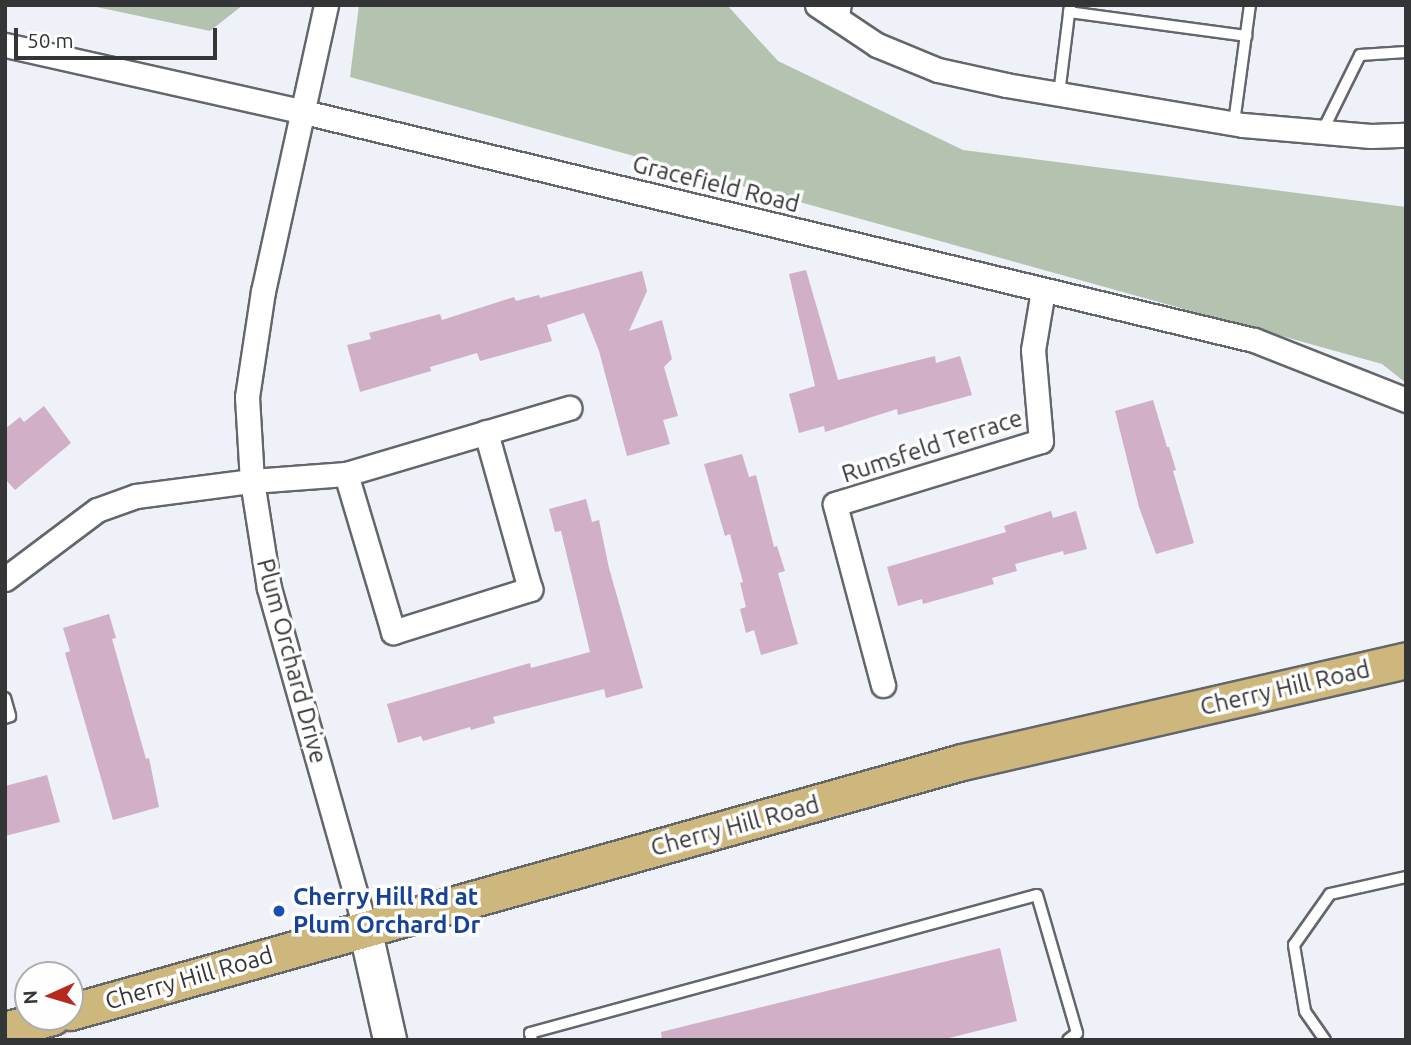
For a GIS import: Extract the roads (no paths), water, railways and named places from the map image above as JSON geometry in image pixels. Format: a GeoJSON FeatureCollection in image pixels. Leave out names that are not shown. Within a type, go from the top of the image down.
{"type":"FeatureCollection","features":[{"type":"Feature","properties":{"kind":"main road","name":"Cherry Hill Road"},"geometry":{"type":"LineString","coordinates":[[84,1008],[962,761],[1406,660]]}},
{"type":"Feature","properties":{"kind":"street","name":"Plum Orchard Drive"},"geometry":{"type":"LineString","coordinates":[[326,5],[263,291],[247,397],[252,481],[269,588],[365,928],[390,1040]]}},
{"type":"Feature","properties":{"kind":"street"},"geometry":{"type":"LineString","coordinates":[[817,5],[844,14],[877,45],[938,70],[1059,94],[1234,123],[1371,136],[1406,135]]}},
{"type":"Feature","properties":{"kind":"street","name":"Gracefield Road"},"geometry":{"type":"LineString","coordinates":[[5,45],[304,112],[1254,340],[1406,400]]}},
{"type":"Feature","properties":{"kind":"street","name":"Rumsfeld Terrace"},"geometry":{"type":"LineString","coordinates":[[883,685],[835,504],[1041,440],[1033,350],[1043,290]]}},
{"type":"Feature","properties":{"kind":"street"},"geometry":{"type":"LineString","coordinates":[[5,579],[97,510],[136,496],[252,481],[346,474],[569,408]]}},
{"type":"Feature","properties":{"kind":"street"},"geometry":{"type":"LineString","coordinates":[[346,474],[393,632],[530,589],[486,432]]}},
{"type":"Feature","properties":{"kind":"lane"},"geometry":{"type":"LineString","coordinates":[[1234,123],[1250,5]]}},
{"type":"Feature","properties":{"kind":"lane"},"geometry":{"type":"LineString","coordinates":[[1059,94],[1069,9],[1246,36]]}},
{"type":"Feature","properties":{"kind":"lane"},"geometry":{"type":"LineString","coordinates":[[1322,132],[1360,55],[1406,52]]}},
{"type":"Feature","properties":{"kind":"lane"},"geometry":{"type":"LineString","coordinates":[[5,698],[10,716],[5,718]]}},
{"type":"Feature","properties":{"kind":"lane"},"geometry":{"type":"LineString","coordinates":[[1325,1040],[1305,1011],[1294,945],[1330,894],[1406,877]]}},
{"type":"Feature","properties":{"kind":"lane"},"geometry":{"type":"LineString","coordinates":[[532,1040],[530,1033],[1037,895],[1077,1033],[1068,1040]]}},
{"type":"Feature","properties":{"kind":"place","name":"Cherry Hill Rd at Plum Orchard Dr"},"geometry":{"type":"Point","coordinates":[279,911]}}]}
